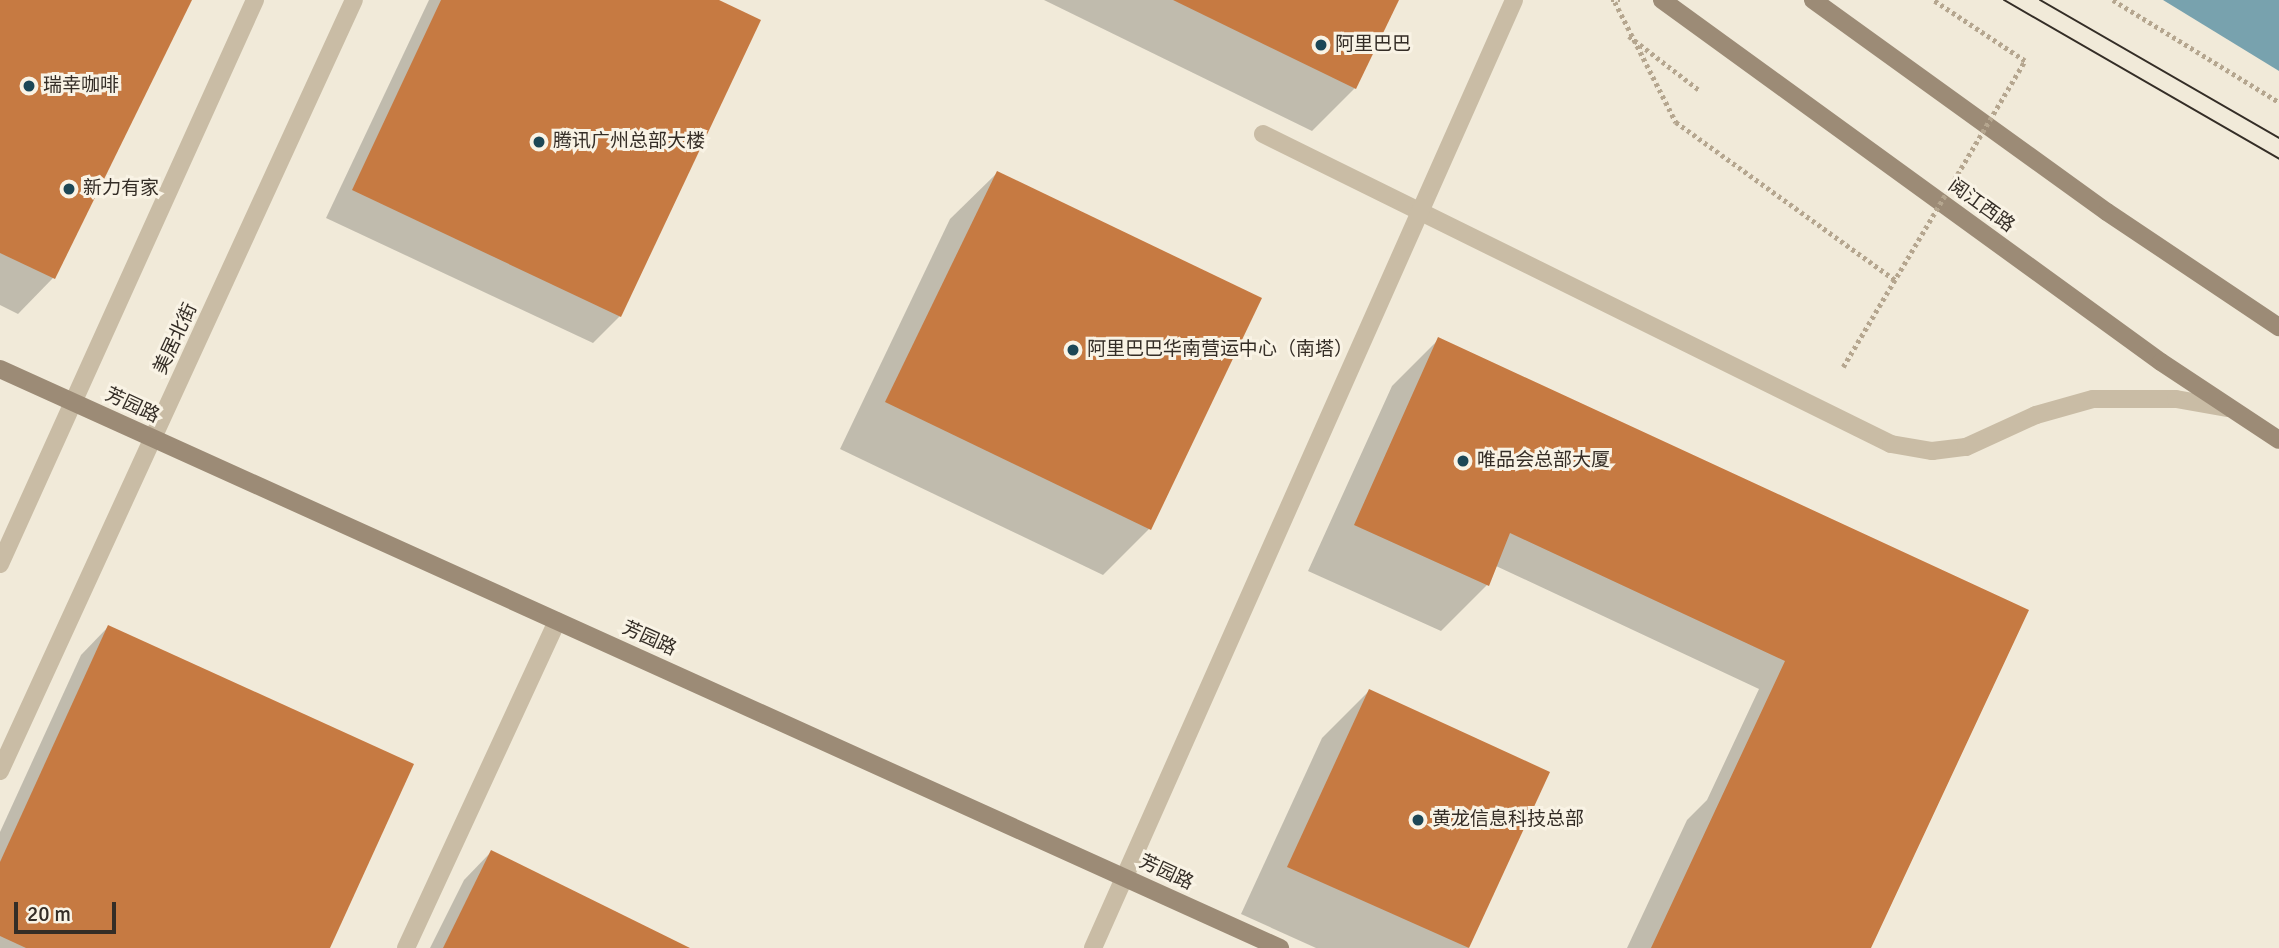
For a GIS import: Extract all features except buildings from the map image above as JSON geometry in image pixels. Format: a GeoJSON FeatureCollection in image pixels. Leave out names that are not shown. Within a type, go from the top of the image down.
{"type":"FeatureCollection","features":[{"type":"Feature","properties":{"kind":"street"},"geometry":{"type":"LineString","coordinates":[[0,564],[255,0]]}},
{"type":"Feature","properties":{"kind":"street","name":"美居北街"},"geometry":{"type":"LineString","coordinates":[[0,771],[354,0]]}},
{"type":"Feature","properties":{"kind":"street"},"geometry":{"type":"LineString","coordinates":[[1093,948],[1417,212],[1514,0]]}},
{"type":"Feature","properties":{"kind":"street","name":"阅江西路"},"geometry":{"type":"LineString","coordinates":[[1662,0],[2228,408],[2279,440]]}},
{"type":"Feature","properties":{"kind":"street"},"geometry":{"type":"LineString","coordinates":[[1813,0],[2107,212],[2279,327]]}},
{"type":"Feature","properties":{"kind":"street"},"geometry":{"type":"LineString","coordinates":[[1264,134],[1417,212],[1891,444],[1932,451],[1966,447],[2036,415],[2093,399],[2176,399],[2228,408]]}},
{"type":"Feature","properties":{"kind":"street","name":"芳园路"},"geometry":{"type":"LineString","coordinates":[[0,369],[1280,948]]}},
{"type":"Feature","properties":{"kind":"street"},"geometry":{"type":"LineString","coordinates":[[406,948],[557,621]]}},
{"type":"Feature","properties":{"kind":"path"},"geometry":{"type":"LineString","coordinates":[[1843,367],[2025,61],[1934,0]]}},
{"type":"Feature","properties":{"kind":"path"},"geometry":{"type":"LineString","coordinates":[[2113,0],[2279,102]]}},
{"type":"Feature","properties":{"kind":"path"},"geometry":{"type":"LineString","coordinates":[[1616,1],[1676,122],[1895,280]]}},
{"type":"Feature","properties":{"kind":"path"},"geometry":{"type":"LineString","coordinates":[[1629,36],[1699,90]]}},
{"type":"Feature","properties":{"kind":"water"},"geometry":{"type":"Polygon","coordinates":[[[2163,0],[2279,0],[2279,71],[2163,0]]]}},
{"type":"Feature","properties":{"kind":"tram line"},"geometry":{"type":"LineString","coordinates":[[2004,0],[2279,159]]}},
{"type":"Feature","properties":{"kind":"tram line"},"geometry":{"type":"LineString","coordinates":[[2040,0],[2279,138]]}},
{"type":"Feature","properties":{"kind":"place","name":"阿里巴巴"},"geometry":{"type":"Point","coordinates":[1321,45]}},
{"type":"Feature","properties":{"kind":"place","name":"瑞幸咖啡"},"geometry":{"type":"Point","coordinates":[29,86]}},
{"type":"Feature","properties":{"kind":"place","name":"腾讯广州总部大楼"},"geometry":{"type":"Point","coordinates":[539,142]}},
{"type":"Feature","properties":{"kind":"place","name":"新力有家"},"geometry":{"type":"Point","coordinates":[69,189]}},
{"type":"Feature","properties":{"kind":"place","name":"阿里巴巴华南营运中心（南塔）"},"geometry":{"type":"Point","coordinates":[1073,350]}},
{"type":"Feature","properties":{"kind":"place","name":"唯品会总部大厦"},"geometry":{"type":"Point","coordinates":[1463,461]}},
{"type":"Feature","properties":{"kind":"place","name":"黄龙信息科技总部"},"geometry":{"type":"Point","coordinates":[1418,820]}}]}
